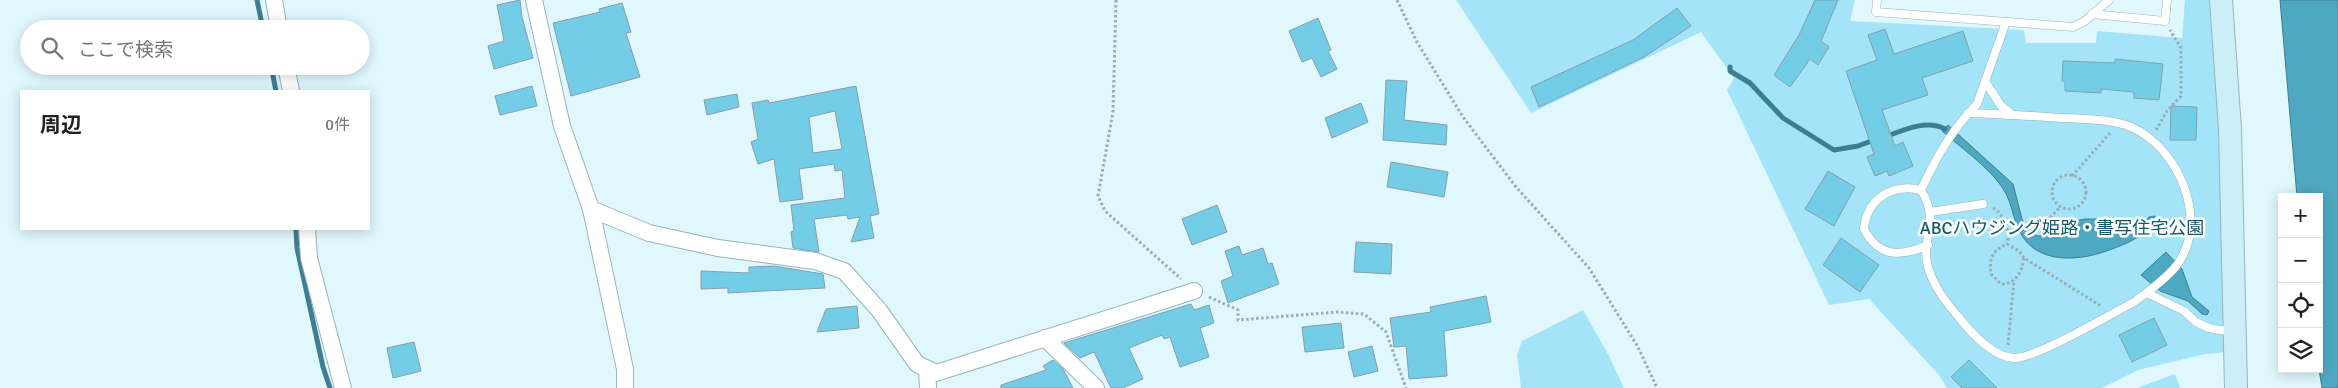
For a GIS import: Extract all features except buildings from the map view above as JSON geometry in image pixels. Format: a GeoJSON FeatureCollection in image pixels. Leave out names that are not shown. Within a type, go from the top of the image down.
{"type":"FeatureCollection","features":[{"type":"Feature","properties":{"kind":"street"},"geometry":{"type":"LineString","coordinates":[[274,0],[277,20]]}},
{"type":"Feature","properties":{"kind":"street"},"geometry":{"type":"LineString","coordinates":[[534,0],[562,126],[591,209],[625,369],[625,388]]}},
{"type":"Feature","properties":{"kind":"street"},"geometry":{"type":"LineString","coordinates":[[2221,0],[2230,129],[2236,388]]}},
{"type":"Feature","properties":{"kind":"street"},"geometry":{"type":"LineString","coordinates":[[288,75],[291,90]]}},
{"type":"Feature","properties":{"kind":"street"},"geometry":{"type":"LineString","coordinates":[[591,209],[649,233],[718,248],[815,261],[844,271],[879,310],[917,364],[936,373],[1194,291]]}},
{"type":"Feature","properties":{"kind":"street"},"geometry":{"type":"LineString","coordinates":[[307,230],[309,258],[343,388]]}},
{"type":"Feature","properties":{"kind":"street"},"geometry":{"type":"LineString","coordinates":[[1045,338],[1096,388]]}},
{"type":"Feature","properties":{"kind":"street"},"geometry":{"type":"LineString","coordinates":[[927,369],[928,388]]}},
{"type":"Feature","properties":{"kind":"lane"},"geometry":{"type":"LineString","coordinates":[[1877,0],[1876,12],[2073,27],[2109,0]]}},
{"type":"Feature","properties":{"kind":"lane"},"geometry":{"type":"LineString","coordinates":[[2092,14],[2165,21],[2167,0]]}},
{"type":"Feature","properties":{"kind":"lane"},"geometry":{"type":"LineString","coordinates":[[1921,190],[1955,127],[1977,104],[2006,22]]}},
{"type":"Feature","properties":{"kind":"lane"},"geometry":{"type":"LineString","coordinates":[[1985,82],[2001,106],[2013,115]]}},
{"type":"Feature","properties":{"kind":"lane"},"geometry":{"type":"LineString","coordinates":[[1928,245],[1908,254],[1880,249],[1869,238],[1864,229],[1870,207],[1881,196],[1910,187],[1921,190],[1928,202],[1930,212],[1927,265],[1936,286],[1968,329],[1984,343],[2014,358],[2035,353],[2147,293],[2177,264],[2191,229],[2190,210],[2183,184],[2174,165],[2151,138],[2130,126],[2094,120],[1968,113]]}},
{"type":"Feature","properties":{"kind":"lane"},"geometry":{"type":"LineString","coordinates":[[1930,212],[1983,204]]}},
{"type":"Feature","properties":{"kind":"lane"},"geometry":{"type":"LineString","coordinates":[[2147,293],[2184,311],[2196,322],[2209,328],[2235,332]]}},
{"type":"Feature","properties":{"kind":"path"},"geometry":{"type":"LineString","coordinates":[[1116,0],[1113,112],[1098,196],[1105,211],[1194,291],[1238,310],[1238,320],[1337,312],[1364,314],[1386,332],[1406,388]]}},
{"type":"Feature","properties":{"kind":"path"},"geometry":{"type":"LineString","coordinates":[[1397,0],[1417,42],[1463,117],[1516,187],[1589,268],[1638,347],[1657,388]]}},
{"type":"Feature","properties":{"kind":"path"},"geometry":{"type":"LineString","coordinates":[[2151,138],[2167,111],[2181,96],[2181,48],[2175,41],[2165,21]]}},
{"type":"Feature","properties":{"kind":"path"},"geometry":{"type":"LineString","coordinates":[[2072,176],[2118,124]]}},
{"type":"Feature","properties":{"kind":"path"},"geometry":{"type":"LineString","coordinates":[[2064,175],[2072,176],[2081,180],[2088,194],[2081,206],[2072,209],[2060,207],[2052,197],[2053,184],[2057,178],[2064,175]]}},
{"type":"Feature","properties":{"kind":"path"},"geometry":{"type":"LineString","coordinates":[[1983,204],[1999,211],[2010,235],[2007,244],[1994,250],[1989,260],[1991,274],[2001,284],[2009,284],[2021,269],[2024,258]]}},
{"type":"Feature","properties":{"kind":"path"},"geometry":{"type":"LineString","coordinates":[[2010,235],[2048,220],[2060,207]]}},
{"type":"Feature","properties":{"kind":"path"},"geometry":{"type":"LineString","coordinates":[[2007,244],[2019,250],[2024,258],[2112,313]]}},
{"type":"Feature","properties":{"kind":"path"},"geometry":{"type":"LineString","coordinates":[[2007,356],[2014,280]]}},
{"type":"Feature","properties":{"kind":"green space","name":"ABCハウジング姫路・書写住宅公園"},"geometry":{"type":"Polygon","coordinates":[[[1456,0],[1855,0],[1850,21],[2024,30],[2026,43],[2096,43],[2097,31],[2182,38],[2185,0],[2209,0],[2216,83],[2228,352],[2205,354],[2138,370],[2102,388],[1947,388],[1939,375],[1869,299],[1829,305],[1727,90],[1734,78],[1701,32],[1531,113],[1456,0]]]}},
{"type":"Feature","properties":{"kind":"green space"},"geometry":{"type":"Polygon","coordinates":[[[1583,310],[1609,356],[1624,388],[1521,388],[1517,355],[1522,341],[1583,310]]]}},
{"type":"Feature","properties":{"kind":"green space"},"geometry":{"type":"Polygon","coordinates":[[[2175,374],[2180,388],[2137,388],[2175,374]]]}},
{"type":"Feature","properties":{"kind":"shaded area"},"geometry":{"type":"Polygon","coordinates":[[[2280,0],[2338,0],[2338,388],[2322,388],[2320,373],[2323,373],[2323,193],[2297,193],[2280,0]]]}},
{"type":"Feature","properties":{"kind":"shaded area"},"geometry":{"type":"Polygon","coordinates":[[[1948,125],[2013,184],[2022,219],[2026,228],[2032,234],[2038,236],[2049,235],[2070,222],[2085,219],[2103,219],[2128,232],[2138,232],[2149,217],[2155,216],[2147,229],[2137,237],[2125,244],[2100,253],[2074,258],[2061,258],[2037,251],[2020,232],[2000,184],[1985,168],[1942,131],[1948,125]]]}},
{"type":"Feature","properties":{"kind":"shaded area"},"geometry":{"type":"Polygon","coordinates":[[[2166,252],[2182,269],[2192,297],[2209,311],[2207,315],[2202,314],[2188,301],[2160,291],[2141,275],[2166,252]]]}},
{"type":"Feature","properties":{"kind":"waterway"},"geometry":{"type":"LineString","coordinates":[[257,0],[261,20]]}},
{"type":"Feature","properties":{"kind":"waterway"},"geometry":{"type":"LineString","coordinates":[[1730,67],[1730,71],[1750,83],[1783,118],[1834,150],[1858,146],[1874,140]]}},
{"type":"Feature","properties":{"kind":"waterway"},"geometry":{"type":"LineString","coordinates":[[273,75],[276,90]]}},
{"type":"Feature","properties":{"kind":"waterway"},"geometry":{"type":"LineString","coordinates":[[1885,137],[1923,125],[1938,126],[1945,129]]}},
{"type":"Feature","properties":{"kind":"waterway"},"geometry":{"type":"LineString","coordinates":[[296,230],[297,248],[323,367],[330,388]]}}]}
